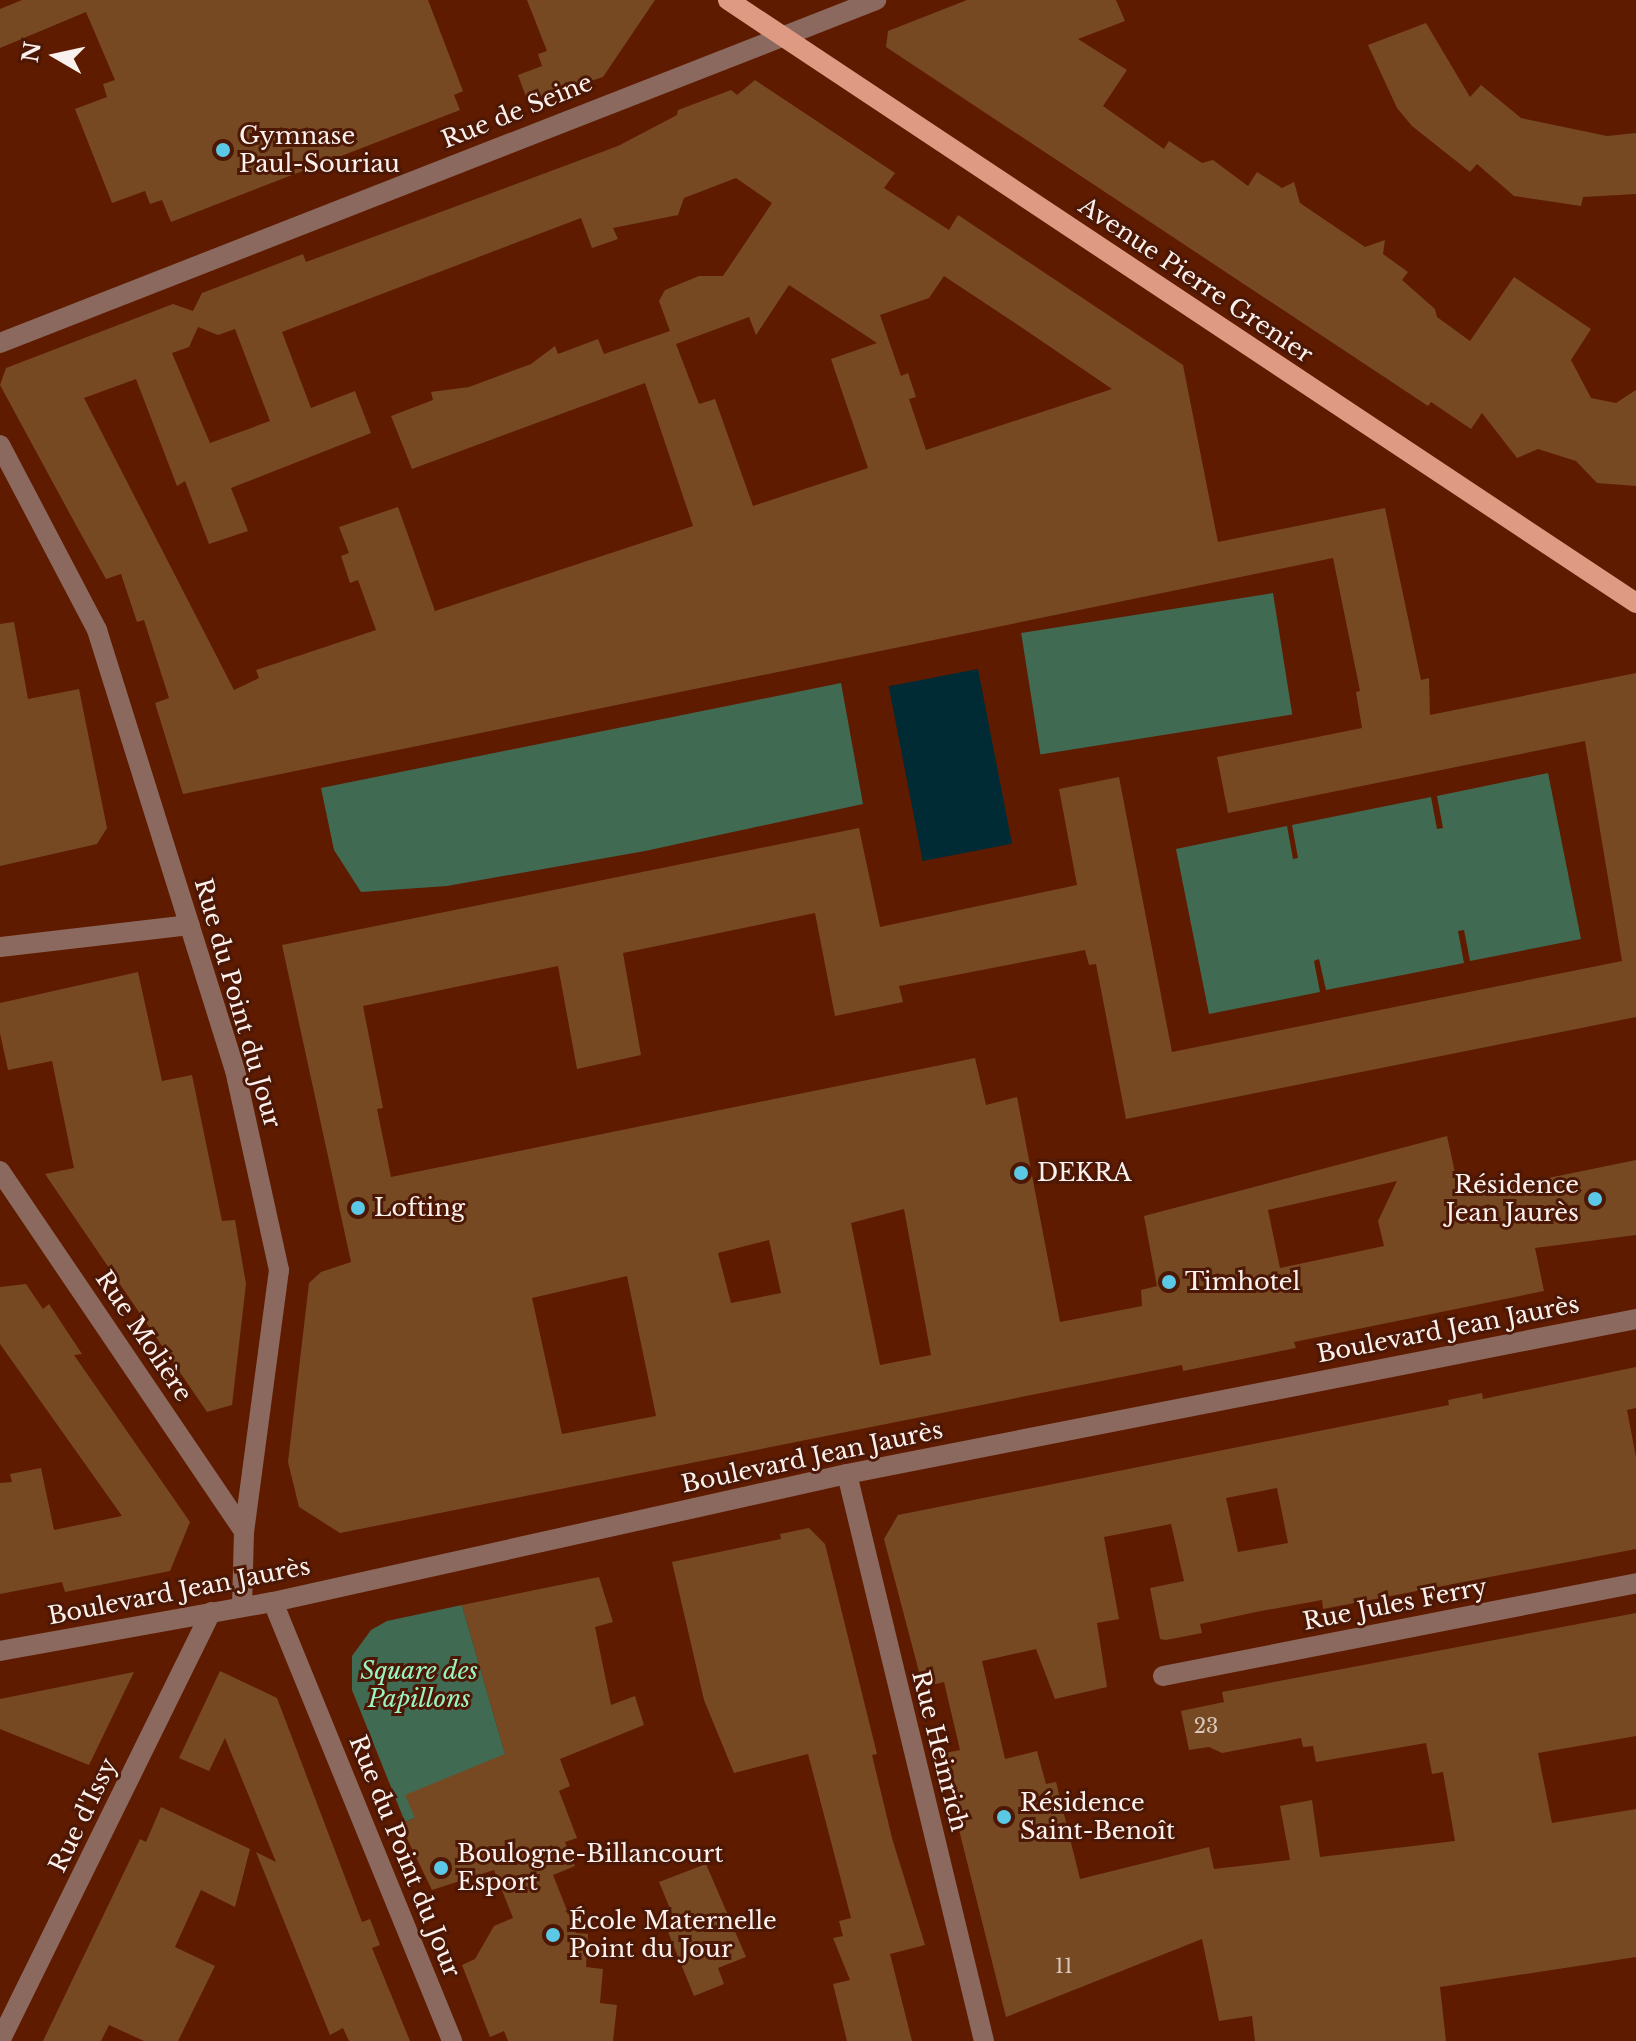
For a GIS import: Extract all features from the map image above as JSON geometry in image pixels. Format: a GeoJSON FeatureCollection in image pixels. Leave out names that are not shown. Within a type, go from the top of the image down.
{"type":"FeatureCollection","features":[{"type":"Feature","properties":{"kind":"main road","name":"Avenue Pierre Grenier"},"geometry":{"type":"LineString","coordinates":[[728,0],[1636,603]]}},
{"type":"Feature","properties":{"kind":"street","name":"Rue de Seine"},"geometry":{"type":"LineString","coordinates":[[0,343],[781,34],[876,0]]}},
{"type":"Feature","properties":{"kind":"street","name":"Rue du Point du Jour"},"geometry":{"type":"LineString","coordinates":[[0,445],[97,630],[235,1070],[279,1270],[244,1531],[242,1607]]}},
{"type":"Feature","properties":{"kind":"street"},"geometry":{"type":"LineString","coordinates":[[0,947],[190,925]]}},
{"type":"Feature","properties":{"kind":"street","name":"Rue Molière"},"geometry":{"type":"LineString","coordinates":[[0,1171],[244,1531]]}},
{"type":"Feature","properties":{"kind":"street","name":"Boulevard Jean Jaurès"},"geometry":{"type":"LineString","coordinates":[[0,1651],[273,1602],[847,1474],[1636,1319]]}},
{"type":"Feature","properties":{"kind":"street","name":"Rue Heinrich"},"geometry":{"type":"LineString","coordinates":[[847,1474],[984,2041]]}},
{"type":"Feature","properties":{"kind":"street","name":"Rue Jules Ferry"},"geometry":{"type":"LineString","coordinates":[[1163,1676],[1636,1583]]}},
{"type":"Feature","properties":{"kind":"street","name":"Rue du Point du Jour"},"geometry":{"type":"LineString","coordinates":[[273,1602],[452,2041]]}},
{"type":"Feature","properties":{"kind":"street","name":"Rue d'Issy"},"geometry":{"type":"LineString","coordinates":[[0,2041],[211,1612]]}},
{"type":"Feature","properties":{"kind":"green space"},"geometry":{"type":"Polygon","coordinates":[[[1273,593],[1292,714],[1040,754],[1021,633],[1273,593]]]}},
{"type":"Feature","properties":{"kind":"green space"},"geometry":{"type":"Polygon","coordinates":[[[841,683],[863,804],[645,851],[447,886],[361,892],[334,850],[321,788],[841,683]]]}},
{"type":"Feature","properties":{"kind":"green space"},"geometry":{"type":"Polygon","coordinates":[[[1548,773],[1581,939],[1470,961],[1464,930],[1458,931],[1464,963],[1326,990],[1319,959],[1314,961],[1320,992],[1209,1014],[1176,849],[1287,826],[1293,859],[1298,858],[1292,825],[1431,797],[1437,829],[1443,828],[1437,796],[1548,773]]]}},
{"type":"Feature","properties":{"kind":"green space","name":"Square des Papillons"},"geometry":{"type":"Polygon","coordinates":[[[462,1605],[512,1778],[405,1822],[352,1690],[352,1656],[371,1630],[387,1621],[462,1605]]]}},
{"type":"Feature","properties":{"kind":"water"},"geometry":{"type":"Polygon","coordinates":[[[978,669],[1012,844],[923,861],[889,686],[978,669]]]}},
{"type":"Feature","properties":{"kind":"building","name":"Gymnase Paul-Souriau"},"geometry":{"type":"Polygon","coordinates":[[[22,0],[428,0],[463,91],[454,95],[460,110],[171,222],[162,200],[150,204],[145,191],[112,203],[75,109],[107,97],[103,84],[115,80],[86,12],[0,48],[0,9],[22,0]]]}},
{"type":"Feature","properties":{"kind":"building"},"geometry":{"type":"Polygon","coordinates":[[[527,0],[655,0],[603,77],[528,102],[518,75],[542,66],[538,54],[547,51],[527,0]]]}},
{"type":"Feature","properties":{"kind":"building"},"geometry":{"type":"Polygon","coordinates":[[[967,0],[1116,0],[1125,21],[1078,39],[1127,70],[1103,106],[1164,149],[1169,141],[1202,163],[1213,160],[1248,186],[1257,172],[1282,188],[1294,182],[1300,203],[1365,247],[1385,240],[1383,254],[1408,272],[1402,280],[1435,309],[1437,317],[1470,341],[1514,277],[1591,329],[1571,360],[1591,398],[1616,403],[1636,390],[1636,486],[1597,483],[1576,461],[1538,449],[1517,458],[1482,413],[1471,429],[1431,402],[1428,406],[886,47],[888,31],[967,0]]]}},
{"type":"Feature","properties":{"kind":"building"},"geometry":{"type":"Polygon","coordinates":[[[1426,23],[1470,97],[1481,85],[1521,118],[1607,136],[1636,133],[1636,194],[1583,197],[1581,206],[1514,196],[1477,164],[1470,172],[1412,126],[1397,108],[1368,45],[1426,23]]]}},
{"type":"Feature","properties":{"kind":"building"},"geometry":{"type":"Polygon","coordinates":[[[755,80],[895,173],[884,188],[949,230],[958,215],[1183,365],[1218,542],[1385,508],[1421,680],[1429,678],[1430,715],[1636,673],[1636,1017],[1126,1119],[1096,964],[1089,965],[1085,950],[899,986],[903,1002],[835,1016],[815,913],[623,953],[641,1055],[577,1069],[558,966],[363,1006],[383,1108],[377,1109],[391,1177],[975,1058],[986,1105],[1017,1097],[1060,1322],[1142,1306],[1141,1290],[1157,1286],[1144,1216],[1447,1136],[1460,1196],[1636,1160],[1636,1235],[1535,1248],[1544,1291],[1294,1342],[1296,1348],[1183,1371],[1182,1365],[340,1533],[299,1507],[288,1462],[309,1283],[321,1272],[351,1262],[282,945],[859,828],[880,927],[1077,885],[1059,789],[1119,777],[1172,1052],[1622,961],[1585,741],[1228,813],[1217,757],[1362,728],[1356,692],[1360,691],[1333,558],[183,794],[155,703],[169,698],[144,620],[137,622],[121,574],[106,579],[77,527],[0,385],[6,368],[173,304],[193,311],[202,293],[303,254],[306,262],[618,146],[677,115],[678,110],[731,90],[737,95],[755,80]],[[736,178],[684,198],[678,215],[613,228],[618,239],[592,248],[581,218],[282,332],[311,408],[355,391],[371,433],[231,488],[248,531],[209,544],[185,481],[177,486],[136,379],[84,398],[234,690],[259,678],[256,670],[376,630],[358,580],[350,583],[341,556],[349,553],[339,527],[398,507],[435,611],[693,526],[645,383],[412,469],[391,416],[433,400],[431,392],[469,387],[531,364],[555,346],[558,354],[598,339],[604,354],[670,331],[659,301],[665,290],[699,276],[723,276],[772,203],[736,178]],[[944,276],[929,298],[880,315],[901,376],[908,373],[916,397],[909,399],[926,450],[1112,389],[944,276]],[[789,285],[756,335],[749,317],[676,344],[699,404],[715,399],[753,506],[868,468],[831,359],[877,343],[789,285]],[[198,327],[189,347],[172,353],[210,443],[270,421],[235,329],[218,335],[198,327]],[[1397,1181],[1268,1210],[1280,1268],[1384,1246],[1378,1221],[1397,1181]],[[904,1209],[851,1223],[880,1365],[931,1355],[904,1209]],[[769,1240],[718,1253],[731,1303],[781,1293],[769,1240]],[[627,1276],[532,1298],[562,1434],[656,1416],[627,1276]]]}},
{"type":"Feature","properties":{"kind":"building"},"geometry":{"type":"Polygon","coordinates":[[[14,622],[28,699],[79,689],[107,828],[97,844],[0,866],[0,624],[14,622]]]}},
{"type":"Feature","properties":{"kind":"building"},"geometry":{"type":"Polygon","coordinates":[[[138,972],[162,1081],[192,1075],[222,1221],[235,1220],[246,1284],[232,1405],[207,1412],[45,1174],[74,1168],[52,1061],[8,1070],[0,1033],[0,1003],[138,972]]]}},
{"type":"Feature","properties":{"kind":"building"},"geometry":{"type":"Polygon","coordinates":[[[26,1284],[43,1309],[49,1304],[82,1354],[74,1355],[190,1522],[170,1571],[65,1592],[62,1582],[0,1594],[0,1483],[12,1482],[10,1474],[41,1468],[54,1530],[122,1516],[0,1344],[0,1287],[26,1284]]]}},
{"type":"Feature","properties":{"kind":"building"},"geometry":{"type":"Polygon","coordinates":[[[1636,1367],[1636,1408],[1627,1410],[1636,1457],[1636,1549],[1323,1609],[1322,1600],[1256,1612],[1200,1624],[1202,1633],[1166,1640],[1160,1639],[1150,1588],[1184,1581],[1171,1524],[1104,1537],[1119,1619],[1097,1623],[1107,1687],[1055,1699],[1036,1649],[982,1661],[1005,1759],[1037,1751],[1046,1784],[1056,1782],[1080,1879],[1209,1847],[1214,1869],[1290,1860],[1280,1806],[1312,1800],[1320,1857],[1455,1841],[1443,1772],[1432,1774],[1426,1743],[1316,1762],[1313,1746],[1303,1747],[1301,1738],[1222,1753],[1209,1747],[1189,1750],[1181,1711],[1224,1702],[1222,1692],[1636,1613],[1636,1736],[1538,1753],[1552,1823],[1636,1809],[1636,1957],[1440,1987],[1446,2041],[1255,2041],[1252,2016],[1219,2021],[1202,1939],[1006,2017],[940,1754],[960,1750],[944,1682],[923,1687],[884,1539],[898,1515],[1449,1405],[1448,1400],[1482,1393],[1483,1399],[1636,1367]],[[1277,1488],[1226,1498],[1238,1552],[1288,1543],[1277,1488]]]}},
{"type":"Feature","properties":{"kind":"building"},"geometry":{"type":"Polygon","coordinates":[[[809,1528],[825,1544],[877,1754],[872,1755],[892,1838],[925,1945],[890,1954],[912,2041],[847,2041],[833,1984],[850,1980],[833,1938],[843,1936],[839,1921],[851,1918],[808,1754],[734,1773],[704,1700],[672,1562],[781,1539],[780,1534],[809,1528]]]}},
{"type":"Feature","properties":{"kind":"building"},"geometry":{"type":"Polygon","coordinates":[[[599,1577],[613,1622],[595,1627],[611,1705],[635,1696],[644,1725],[560,1759],[570,1786],[559,1791],[577,1838],[565,1842],[575,1866],[553,1875],[576,1933],[588,1934],[586,1967],[603,1969],[600,2003],[617,2005],[613,2041],[508,2041],[504,2031],[490,2037],[462,1965],[475,1959],[494,1926],[513,1918],[494,1870],[432,1890],[400,1824],[415,1818],[405,1795],[505,1754],[462,1605],[599,1577]]]}},
{"type":"Feature","properties":{"kind":"building"},"geometry":{"type":"Polygon","coordinates":[[[220,1671],[277,1698],[362,1922],[370,1919],[380,1945],[372,1948],[410,2041],[349,2041],[343,2028],[330,2035],[256,1852],[276,1862],[225,1738],[209,1771],[179,1758],[220,1671]]]}},
{"type":"Feature","properties":{"kind":"building"},"geometry":{"type":"Polygon","coordinates":[[[134,1672],[89,1765],[0,1729],[0,1699],[134,1672]]]}},
{"type":"Feature","properties":{"kind":"building"},"geometry":{"type":"Polygon","coordinates":[[[161,1807],[250,1849],[235,1907],[201,1890],[175,1947],[215,1966],[178,2041],[144,2041],[109,2025],[101,2041],[43,2041],[140,1839],[146,1842],[161,1807]]]}},
{"type":"Feature","properties":{"kind":"building"},"geometry":{"type":"Polygon","coordinates":[[[706,1864],[746,1957],[718,1968],[724,1984],[694,1996],[666,1927],[676,1923],[659,1882],[706,1864]]]}},
{"type":"Feature","properties":{"kind":"place","name":"Gymnase Paul-Souriau"},"geometry":{"type":"Point","coordinates":[223,150]}},
{"type":"Feature","properties":{"kind":"place","name":"DEKRA"},"geometry":{"type":"Point","coordinates":[1021,1173]}},
{"type":"Feature","properties":{"kind":"place","name":"Résidence Jean Jaurès"},"geometry":{"type":"Point","coordinates":[1595,1199]}},
{"type":"Feature","properties":{"kind":"place","name":"Lofting"},"geometry":{"type":"Point","coordinates":[358,1208]}},
{"type":"Feature","properties":{"kind":"place","name":"Timhotel"},"geometry":{"type":"Point","coordinates":[1169,1282]}},
{"type":"Feature","properties":{"kind":"place","name":"Résidence Saint-Benoît"},"geometry":{"type":"Point","coordinates":[1004,1817]}},
{"type":"Feature","properties":{"kind":"place","name":"Boulogne-Billancourt Esport"},"geometry":{"type":"Point","coordinates":[441,1868]}},
{"type":"Feature","properties":{"kind":"place","name":"École Maternelle Point du Jour"},"geometry":{"type":"Point","coordinates":[553,1935]}}]}
